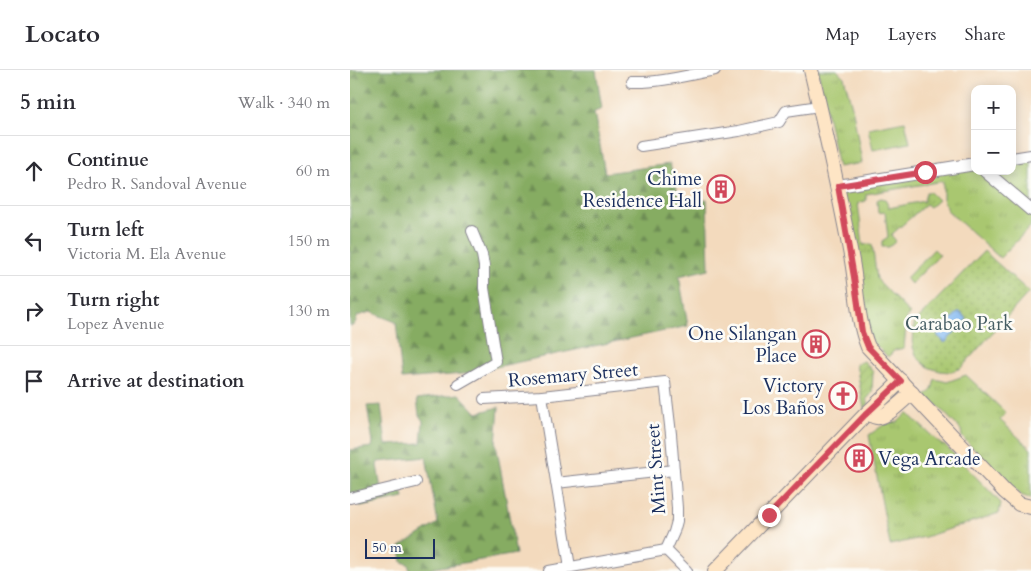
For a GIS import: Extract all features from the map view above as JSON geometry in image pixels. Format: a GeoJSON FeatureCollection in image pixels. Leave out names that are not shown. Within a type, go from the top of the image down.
{"type":"FeatureCollection","features":[{"type":"Feature","properties":{"kind":"main road"},"geometry":{"type":"LineString","coordinates":[[811,70],[838,186],[856,285],[862,332],[868,347],[1005,492],[1019,504],[1031,508]]}},
{"type":"Feature","properties":{"kind":"main road"},"geometry":{"type":"LineString","coordinates":[[715,571],[901,381]]}},
{"type":"Feature","properties":{"kind":"main road"},"geometry":{"type":"LineString","coordinates":[[868,413],[881,417],[912,393]]}},
{"type":"Feature","properties":{"kind":"street"},"geometry":{"type":"LineString","coordinates":[[632,82],[667,79],[715,70]]}},
{"type":"Feature","properties":{"kind":"street"},"geometry":{"type":"LineString","coordinates":[[641,146],[739,131],[779,122],[786,111],[820,106]]}},
{"type":"Feature","properties":{"kind":"street"},"geometry":{"type":"LineString","coordinates":[[1016,158],[1031,156]]}},
{"type":"Feature","properties":{"kind":"street"},"geometry":{"type":"LineString","coordinates":[[838,186],[971,165]]}},
{"type":"Feature","properties":{"kind":"street"},"geometry":{"type":"LineString","coordinates":[[990,175],[1031,210]]}},
{"type":"Feature","properties":{"kind":"street"},"geometry":{"type":"LineString","coordinates":[[458,384],[496,362],[484,288],[484,266],[482,255],[472,230]]}},
{"type":"Feature","properties":{"kind":"street","name":"Rosemary Street"},"geometry":{"type":"LineString","coordinates":[[484,399],[542,396],[665,382]]}},
{"type":"Feature","properties":{"kind":"street","name":"Mint Street"},"geometry":{"type":"LineString","coordinates":[[665,382],[674,470],[676,521],[666,550]]}},
{"type":"Feature","properties":{"kind":"street"},"geometry":{"type":"LineString","coordinates":[[542,396],[570,567]]}},
{"type":"Feature","properties":{"kind":"street"},"geometry":{"type":"LineString","coordinates":[[556,483],[674,470]]}},
{"type":"Feature","properties":{"kind":"street"},"geometry":{"type":"LineString","coordinates":[[350,498],[416,482]]}},
{"type":"Feature","properties":{"kind":"street"},"geometry":{"type":"LineString","coordinates":[[549,571],[666,550],[687,571]]}},
{"type":"Feature","properties":{"kind":"green space"},"geometry":{"type":"Polygon","coordinates":[[[350,70],[596,70],[602,109],[594,112],[605,173],[670,164],[681,203],[707,199],[709,269],[679,276],[688,326],[463,374],[402,379],[396,322],[370,312],[358,316],[354,325],[350,326],[350,70]]]}},
{"type":"Feature","properties":{"kind":"green space"},"geometry":{"type":"Polygon","coordinates":[[[818,70],[837,70],[844,77],[853,111],[862,163],[838,167],[818,70]]]}},
{"type":"Feature","properties":{"kind":"green space"},"geometry":{"type":"Polygon","coordinates":[[[905,121],[910,143],[873,150],[868,128],[905,121]]]}},
{"type":"Feature","properties":{"kind":"green space"},"geometry":{"type":"Polygon","coordinates":[[[1031,157],[1031,226],[1000,258],[947,210],[943,199],[943,181],[866,194],[866,201],[858,203],[863,245],[872,244],[877,279],[910,314],[907,316],[904,348],[895,350],[888,357],[872,341],[867,328],[869,324],[840,189],[971,167],[971,175],[1016,175],[1016,159],[1031,157]]]}},
{"type":"Feature","properties":{"kind":"green space"},"geometry":{"type":"Polygon","coordinates":[[[926,192],[930,192],[938,200],[930,207],[926,204],[891,235],[896,241],[889,247],[882,247],[882,241],[888,237],[885,212],[878,213],[877,200],[885,199],[889,208],[924,201],[926,192]]]}},
{"type":"Feature","properties":{"kind":"green space"},"geometry":{"type":"Polygon","coordinates":[[[934,249],[940,255],[911,284],[906,278],[934,249]]]}},
{"type":"Feature","properties":{"kind":"green space","name":"Carabao Park"},"geometry":{"type":"Polygon","coordinates":[[[984,251],[1029,292],[961,368],[950,372],[930,368],[917,357],[913,347],[914,323],[984,251]]]}},
{"type":"Feature","properties":{"kind":"green space"},"geometry":{"type":"Polygon","coordinates":[[[864,361],[873,372],[872,393],[866,400],[869,404],[864,409],[856,364],[864,361]]]}},
{"type":"Feature","properties":{"kind":"green space"},"geometry":{"type":"Polygon","coordinates":[[[966,375],[1006,413],[1000,420],[1031,449],[1031,499],[1015,490],[962,437],[961,430],[935,403],[928,401],[924,397],[932,390],[935,379],[947,382],[966,375]]]}},
{"type":"Feature","properties":{"kind":"green space"},"geometry":{"type":"Polygon","coordinates":[[[459,394],[477,413],[499,407],[496,444],[516,554],[434,568],[427,571],[410,571],[408,564],[402,562],[400,547],[438,523],[426,457],[378,462],[381,489],[401,487],[404,498],[361,507],[359,497],[350,498],[350,450],[372,447],[373,442],[367,406],[381,405],[386,445],[421,443],[423,421],[419,415],[417,399],[459,394]]]}},
{"type":"Feature","properties":{"kind":"green space"},"geometry":{"type":"Polygon","coordinates":[[[907,413],[942,445],[946,446],[1001,503],[999,513],[925,537],[890,545],[869,435],[885,424],[898,422],[907,413]]]}},
{"type":"Feature","properties":{"kind":"water"},"geometry":{"type":"Polygon","coordinates":[[[959,311],[967,319],[945,343],[937,335],[959,311]]]}},
{"type":"Feature","properties":{"kind":"place","name":"Chime Residence Hall"},"geometry":{"type":"Point","coordinates":[721,189]}},
{"type":"Feature","properties":{"kind":"place","name":"One Silangan Place"},"geometry":{"type":"Point","coordinates":[816,344]}},
{"type":"Feature","properties":{"kind":"place","name":"Victory Los Baños"},"geometry":{"type":"Point","coordinates":[843,396]}},
{"type":"Feature","properties":{"kind":"place","name":"Vega Arcade"},"geometry":{"type":"Point","coordinates":[859,458]}},
{"type":"Feature","properties":{"kind":"route"},"geometry":{"type":"LineString","coordinates":[[769,515],[865,415],[901,381],[868,347],[862,332],[838,186],[925,172]]}}]}
